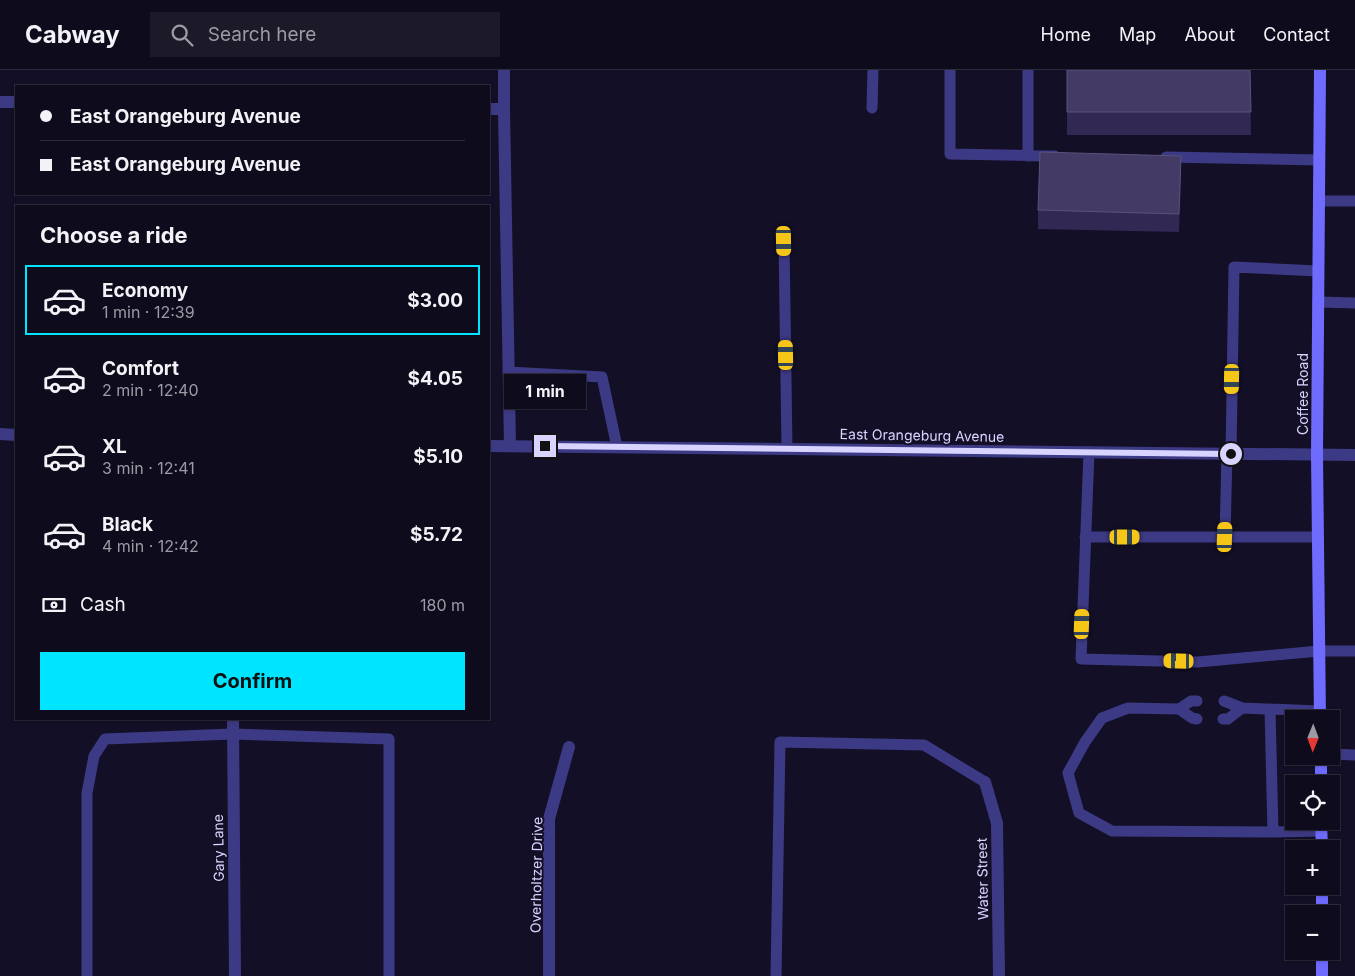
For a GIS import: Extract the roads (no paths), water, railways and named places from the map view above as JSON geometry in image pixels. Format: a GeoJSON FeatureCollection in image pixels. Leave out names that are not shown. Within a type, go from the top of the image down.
{"type":"FeatureCollection","features":[{"type":"Feature","properties":{"kind":"main road","name":"Coffee Road"},"geometry":{"type":"LineString","coordinates":[[1320,70],[1316,455],[1320,710]]}},
{"type":"Feature","properties":{"kind":"main road"},"geometry":{"type":"LineString","coordinates":[[1322,960],[1322,976]]}},
{"type":"Feature","properties":{"kind":"street"},"geometry":{"type":"LineString","coordinates":[[504,70],[510,446]]}},
{"type":"Feature","properties":{"kind":"street"},"geometry":{"type":"LineString","coordinates":[[0,102],[15,102]]}},
{"type":"Feature","properties":{"kind":"street"},"geometry":{"type":"LineString","coordinates":[[490,109],[504,109]]}},
{"type":"Feature","properties":{"kind":"street"},"geometry":{"type":"LineString","coordinates":[[0,434],[15,435]]}},
{"type":"Feature","properties":{"kind":"street","name":"East Orangeburg Avenue"},"geometry":{"type":"LineString","coordinates":[[490,446],[1355,455]]}},
{"type":"Feature","properties":{"kind":"street","name":"Gary Lane"},"geometry":{"type":"LineString","coordinates":[[233,720],[235,976]]}},
{"type":"Feature","properties":{"kind":"street","name":"Overholtzer Drive"},"geometry":{"type":"LineString","coordinates":[[549,976],[550,819],[569,747]]}},
{"type":"Feature","properties":{"kind":"street","name":"Water Street"},"geometry":{"type":"LineString","coordinates":[[985,782],[997,823],[999,976]]}},
{"type":"Feature","properties":{"kind":"lane"},"geometry":{"type":"LineString","coordinates":[[872,108],[873,70]]}},
{"type":"Feature","properties":{"kind":"lane"},"geometry":{"type":"LineString","coordinates":[[950,70],[950,154],[1068,156]]}},
{"type":"Feature","properties":{"kind":"lane"},"geometry":{"type":"LineString","coordinates":[[1028,70],[1028,156]]}},
{"type":"Feature","properties":{"kind":"lane"},"geometry":{"type":"LineString","coordinates":[[1157,157],[1319,160]]}},
{"type":"Feature","properties":{"kind":"lane"},"geometry":{"type":"LineString","coordinates":[[1319,201],[1355,201]]}},
{"type":"Feature","properties":{"kind":"lane"},"geometry":{"type":"LineString","coordinates":[[784,241],[787,449]]}},
{"type":"Feature","properties":{"kind":"lane"},"geometry":{"type":"LineString","coordinates":[[1225,537],[1234,267],[1318,271]]}},
{"type":"Feature","properties":{"kind":"lane"},"geometry":{"type":"LineString","coordinates":[[1318,302],[1355,302]]}},
{"type":"Feature","properties":{"kind":"lane"},"geometry":{"type":"LineString","coordinates":[[508,372],[602,377],[617,447]]}},
{"type":"Feature","properties":{"kind":"lane"},"geometry":{"type":"LineString","coordinates":[[1088,452],[1080,659],[1198,662],[1319,651],[1355,651]]}},
{"type":"Feature","properties":{"kind":"lane"},"geometry":{"type":"LineString","coordinates":[[1085,537],[1318,537]]}},
{"type":"Feature","properties":{"kind":"lane"},"geometry":{"type":"LineString","coordinates":[[1179,709],[1191,701],[1197,701]]}},
{"type":"Feature","properties":{"kind":"lane"},"geometry":{"type":"LineString","coordinates":[[1224,701],[1242,708],[1285,711]]}},
{"type":"Feature","properties":{"kind":"lane"},"geometry":{"type":"LineString","coordinates":[[1197,719],[1192,718],[1179,709],[1128,708],[1102,718],[1085,742],[1068,773],[1079,813],[1112,830],[1273,832],[1289,830]]}},
{"type":"Feature","properties":{"kind":"lane"},"geometry":{"type":"LineString","coordinates":[[1224,719],[1228,719],[1242,708]]}},
{"type":"Feature","properties":{"kind":"lane"},"geometry":{"type":"LineString","coordinates":[[1270,709],[1273,832]]}},
{"type":"Feature","properties":{"kind":"lane"},"geometry":{"type":"LineString","coordinates":[[87,976],[87,793],[94,756],[105,739],[232,734],[389,739],[389,976]]}},
{"type":"Feature","properties":{"kind":"lane"},"geometry":{"type":"LineString","coordinates":[[776,976],[780,742],[924,744],[985,782]]}},
{"type":"Feature","properties":{"kind":"lane"},"geometry":{"type":"LineString","coordinates":[[1340,754],[1355,755]]}}]}
